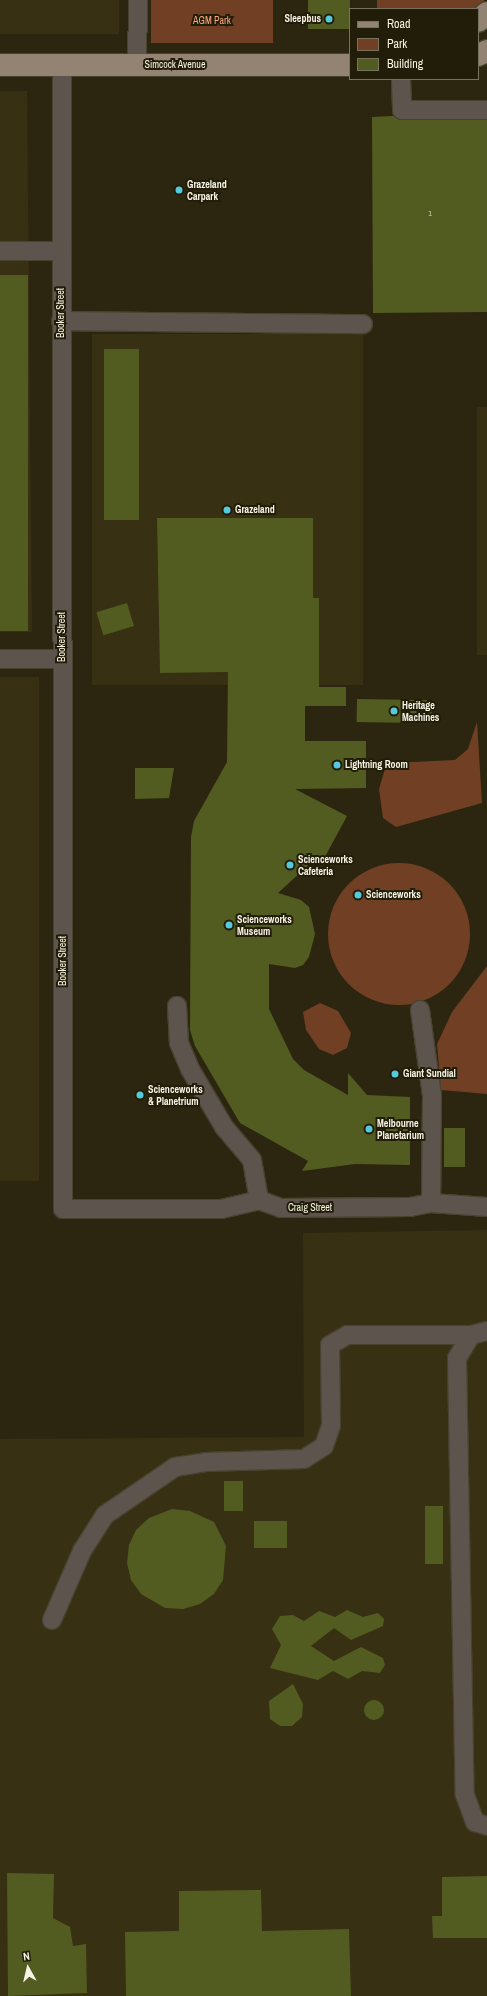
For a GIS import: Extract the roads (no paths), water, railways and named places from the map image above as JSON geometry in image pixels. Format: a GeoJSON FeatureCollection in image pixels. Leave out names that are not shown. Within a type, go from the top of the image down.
{"type":"FeatureCollection","features":[{"type":"Feature","properties":{"kind":"main road"},"geometry":{"type":"LineString","coordinates":[[479,20],[487,13]]}},
{"type":"Feature","properties":{"kind":"main road","name":"Simcock Avenue"},"geometry":{"type":"LineString","coordinates":[[0,65],[349,65]]}},
{"type":"Feature","properties":{"kind":"street"},"geometry":{"type":"LineString","coordinates":[[137,65],[138,0]]}},
{"type":"Feature","properties":{"kind":"street","name":"Booker Street"},"geometry":{"type":"LineString","coordinates":[[62,65],[61,321],[63,1209],[222,1209],[258,1200]]}},
{"type":"Feature","properties":{"kind":"street"},"geometry":{"type":"LineString","coordinates":[[401,80],[402,110],[487,110]]}},
{"type":"Feature","properties":{"kind":"street"},"geometry":{"type":"LineString","coordinates":[[0,251],[61,251]]}},
{"type":"Feature","properties":{"kind":"street"},"geometry":{"type":"LineString","coordinates":[[61,321],[291,333],[363,324]]}},
{"type":"Feature","properties":{"kind":"street"},"geometry":{"type":"LineString","coordinates":[[0,659],[62,659]]}},
{"type":"Feature","properties":{"kind":"street"},"geometry":{"type":"LineString","coordinates":[[177,1006],[180,1043],[190,1069],[224,1127],[252,1160],[258,1200]]}},
{"type":"Feature","properties":{"kind":"street"},"geometry":{"type":"LineString","coordinates":[[420,1010],[432,1095],[431,1203]]}},
{"type":"Feature","properties":{"kind":"street","name":"Craig Street"},"geometry":{"type":"LineString","coordinates":[[258,1200],[281,1208],[410,1207],[431,1203],[487,1207]]}},
{"type":"Feature","properties":{"kind":"street"},"geometry":{"type":"LineString","coordinates":[[52,1620],[82,1551],[105,1514],[175,1467],[206,1462],[304,1459],[324,1446],[331,1426],[330,1344],[347,1335],[479,1333]]}},
{"type":"Feature","properties":{"kind":"street"},"geometry":{"type":"LineString","coordinates":[[479,1333],[457,1358],[465,1795],[475,1822],[487,1826]]}},
{"type":"Feature","properties":{"kind":"place","name":"Sleepbus"},"geometry":{"type":"Point","coordinates":[329,19]}},
{"type":"Feature","properties":{"kind":"place","name":"Grazeland Carpark"},"geometry":{"type":"Point","coordinates":[179,190]}},
{"type":"Feature","properties":{"kind":"place","name":"Grazeland"},"geometry":{"type":"Point","coordinates":[227,510]}},
{"type":"Feature","properties":{"kind":"place","name":"Heritage Machines"},"geometry":{"type":"Point","coordinates":[394,711]}},
{"type":"Feature","properties":{"kind":"place","name":"Lightning Room"},"geometry":{"type":"Point","coordinates":[337,765]}},
{"type":"Feature","properties":{"kind":"place","name":"Scienceworks Cafeteria"},"geometry":{"type":"Point","coordinates":[290,865]}},
{"type":"Feature","properties":{"kind":"place","name":"Scienceworks"},"geometry":{"type":"Point","coordinates":[358,895]}},
{"type":"Feature","properties":{"kind":"place","name":"Scienceworks Museum"},"geometry":{"type":"Point","coordinates":[229,925]}},
{"type":"Feature","properties":{"kind":"place","name":"Giant Sundial"},"geometry":{"type":"Point","coordinates":[395,1074]}},
{"type":"Feature","properties":{"kind":"place","name":"Scienceworks & Planetrium"},"geometry":{"type":"Point","coordinates":[140,1095]}},
{"type":"Feature","properties":{"kind":"place","name":"Melbourne Planetarium"},"geometry":{"type":"Point","coordinates":[369,1129]}},
{"type":"Feature","properties":{"kind":"park label","name":"AGM Park"},"geometry":{"type":"Point","coordinates":[212,21]}}]}
